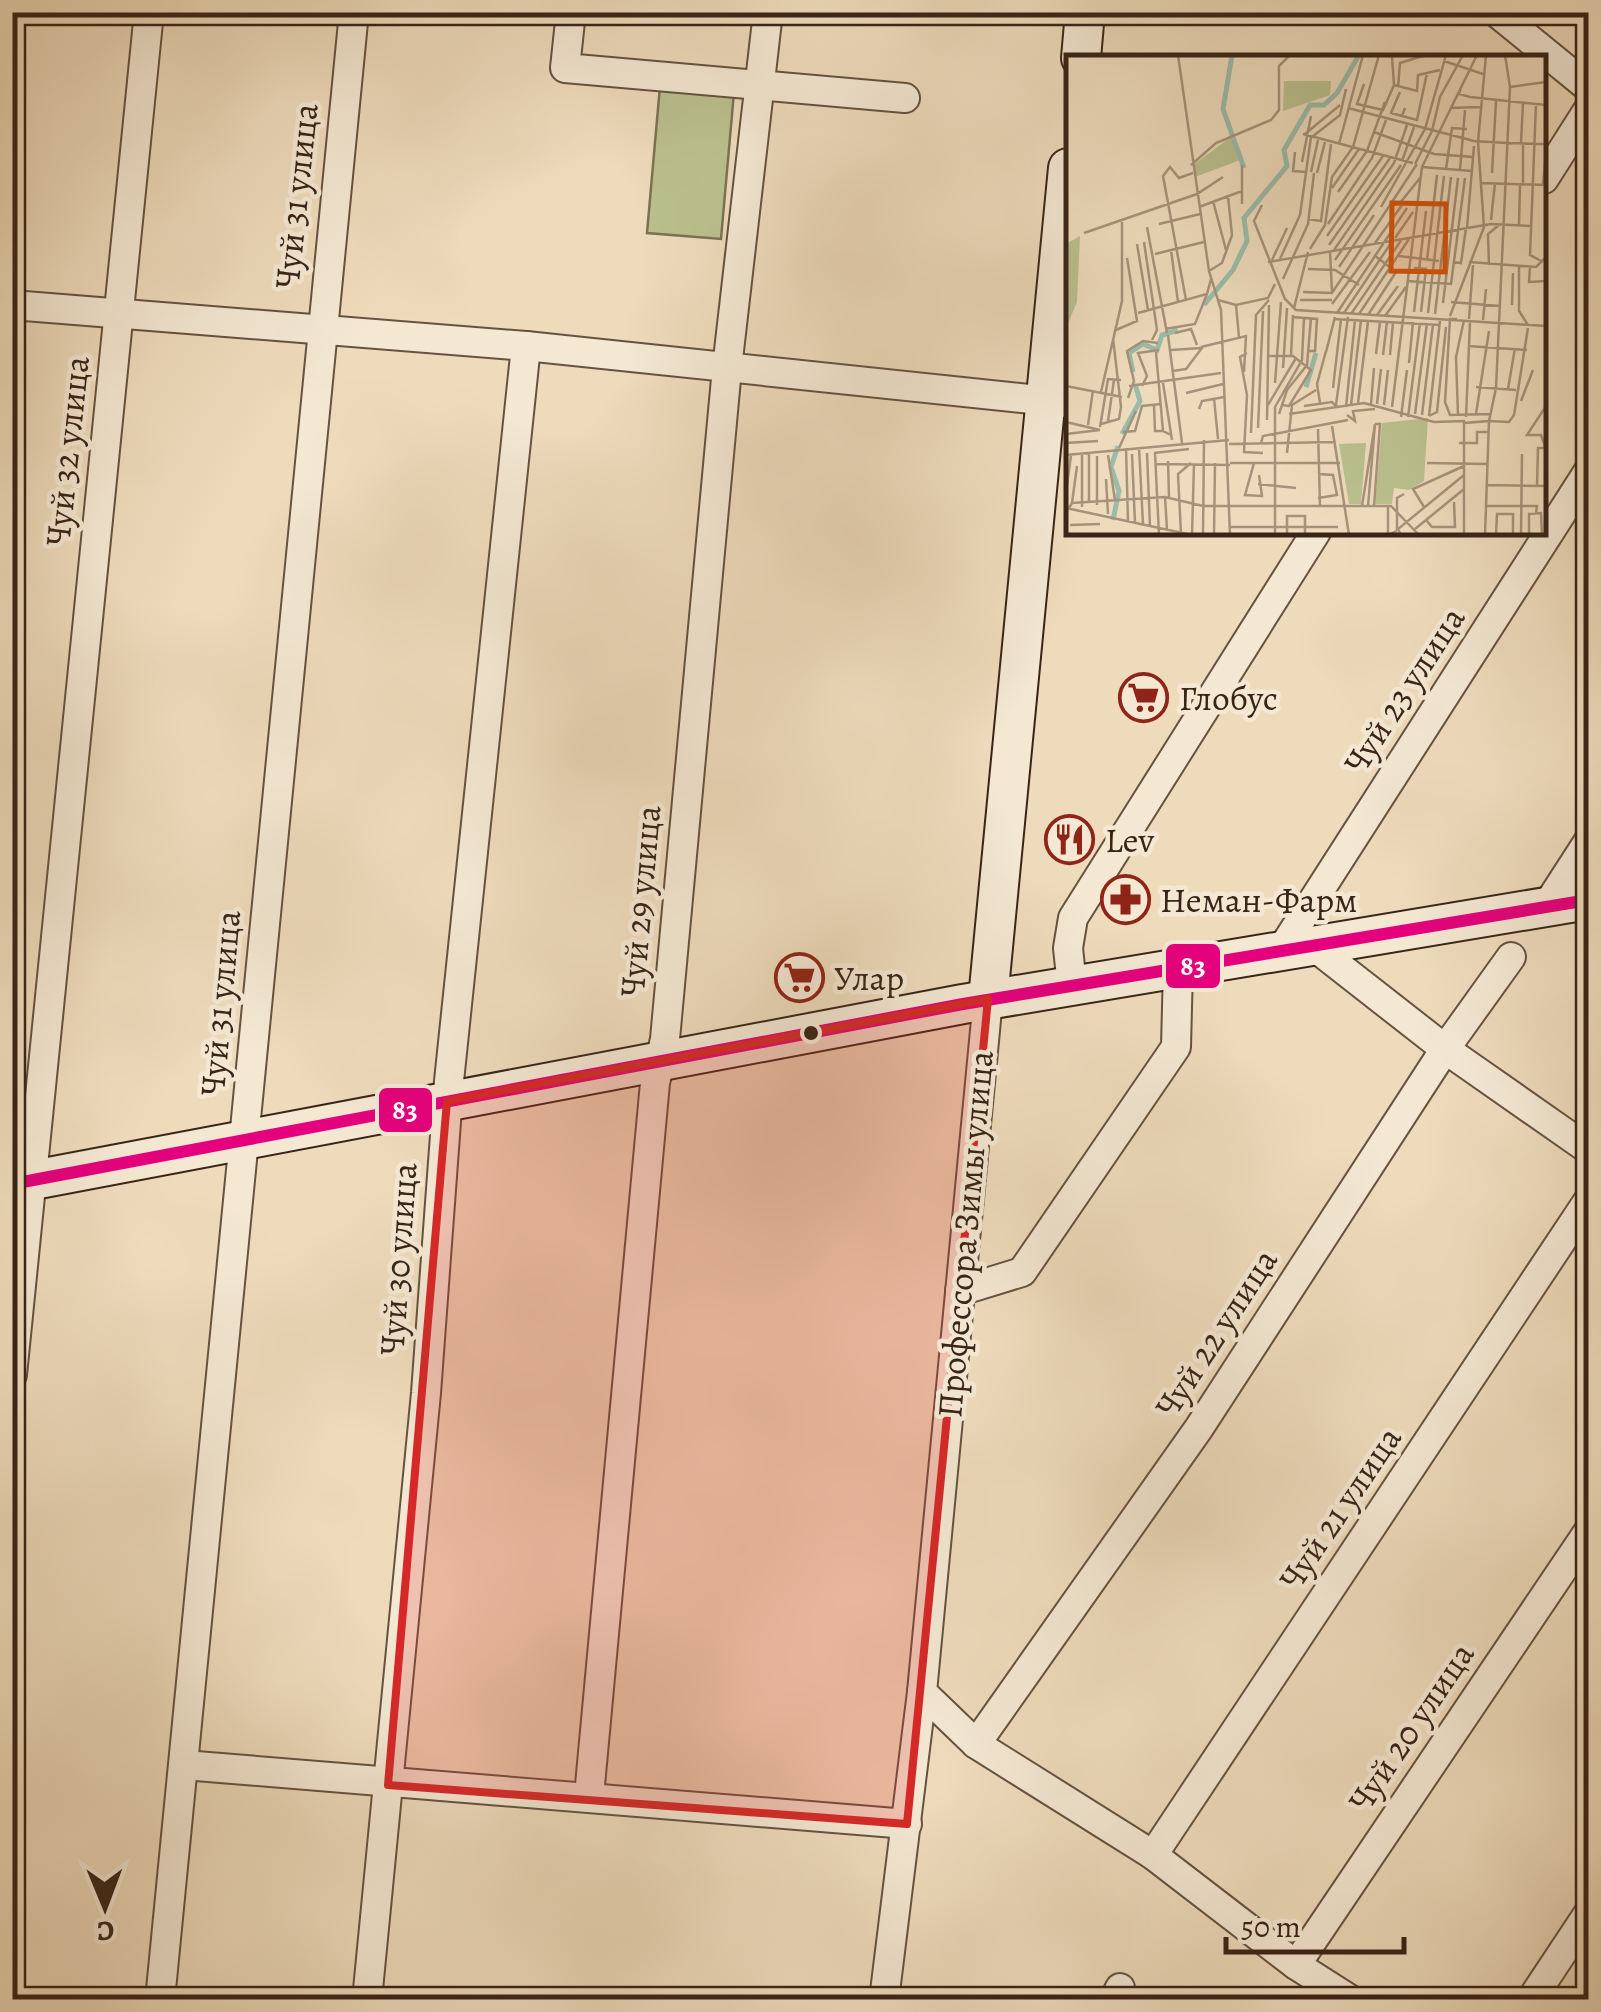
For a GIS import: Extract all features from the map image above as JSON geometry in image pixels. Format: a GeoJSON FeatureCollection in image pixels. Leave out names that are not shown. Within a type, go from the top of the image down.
{"type":"FeatureCollection","features":[{"type":"Feature","properties":{"kind":"street","name":"Чуй 32 улица"},"geometry":{"type":"LineString","coordinates":[[12,1375],[22,1182],[149,12]]}},
{"type":"Feature","properties":{"kind":"street","name":"Чуй 31 улица"},"geometry":{"type":"LineString","coordinates":[[160,2000],[320,328],[354,12]]}},
{"type":"Feature","properties":{"kind":"street"},"geometry":{"type":"LineString","coordinates":[[570,12],[565,68],[905,98]]}},
{"type":"Feature","properties":{"kind":"street","name":"Чуй 29 улица"},"geometry":{"type":"LineString","coordinates":[[590,1796],[654,1083],[661,1060],[727,368],[768,12]]}},
{"type":"Feature","properties":{"kind":"street"},"geometry":{"type":"LineString","coordinates":[[1080,55],[1086,12]]}},
{"type":"Feature","properties":{"kind":"street"},"geometry":{"type":"LineString","coordinates":[[1496,12],[1588,86]]}},
{"type":"Feature","properties":{"kind":"street"},"geometry":{"type":"LineString","coordinates":[[1546,176],[1588,110]]}},
{"type":"Feature","properties":{"kind":"street","name":"Профессора Зимы улица"},"geometry":{"type":"LineString","coordinates":[[884,2000],[922,1692],[988,999],[1056,402],[1066,207]]}},
{"type":"Feature","properties":{"kind":"street"},"geometry":{"type":"LineString","coordinates":[[12,305],[526,346],[1056,402]]}},
{"type":"Feature","properties":{"kind":"street","name":"Чуй 30 улица"},"geometry":{"type":"LineString","coordinates":[[367,2000],[426,1392],[447,1100],[526,346]]}},
{"type":"Feature","properties":{"kind":"street","name":"Чуй 23 улица"},"geometry":{"type":"LineString","coordinates":[[1297,947],[1588,472]]}},
{"type":"Feature","properties":{"kind":"street"},"geometry":{"type":"LineString","coordinates":[[1072,986],[1068,948],[1073,918],[1314,535]]}},
{"type":"Feature","properties":{"kind":"street"},"geometry":{"type":"LineString","coordinates":[[1546,907],[1588,842]]}},
{"type":"Feature","properties":{"kind":"street"},"geometry":{"type":"LineString","coordinates":[[22,1182],[988,999],[1588,900]]}},
{"type":"Feature","properties":{"kind":"street"},"geometry":{"type":"LineString","coordinates":[[1297,947],[1588,1149]]}},
{"type":"Feature","properties":{"kind":"street","name":"Чуй 22 улица"},"geometry":{"type":"LineString","coordinates":[[976,1744],[1199,1428],[1445,1050],[1511,957]]}},
{"type":"Feature","properties":{"kind":"street"},"geometry":{"type":"LineString","coordinates":[[960,1291],[1022,1272],[1176,1047],[1178,968]]}},
{"type":"Feature","properties":{"kind":"street","name":"Чуй 21 улица"},"geometry":{"type":"LineString","coordinates":[[1153,1856],[1588,1201]]}},
{"type":"Feature","properties":{"kind":"street","name":"Чуй 20 улица"},"geometry":{"type":"LineString","coordinates":[[1296,1965],[1588,1532]]}},
{"type":"Feature","properties":{"kind":"street"},"geometry":{"type":"LineString","coordinates":[[922,1692],[976,1744],[1153,1856],[1296,1965],[1352,2000]]}},
{"type":"Feature","properties":{"kind":"street"},"geometry":{"type":"LineString","coordinates":[[184,1764],[388,1785],[590,1796],[907,1824]]}},
{"type":"Feature","properties":{"kind":"street"},"geometry":{"type":"LineString","coordinates":[[1530,2000],[1588,1914]]}},
{"type":"Feature","properties":{"kind":"highlighted area"},"geometry":{"type":"Polygon","coordinates":[[[988,999],[907,1824],[388,1785],[447,1101],[988,999]]]}},
{"type":"Feature","properties":{"kind":"green space"},"geometry":{"type":"Polygon","coordinates":[[[660,86],[734,92],[721,239],[647,233],[660,86]]]}},
{"type":"Feature","properties":{"kind":"transit line","name":"83"},"geometry":{"type":"LineString","coordinates":[[12,1184],[963,1004],[1588,900]]}},
{"type":"Feature","properties":{"kind":"place","name":"Глобус"},"geometry":{"type":"Point","coordinates":[1144,698]}},
{"type":"Feature","properties":{"kind":"place","name":"Lev"},"geometry":{"type":"Point","coordinates":[1070,840]}},
{"type":"Feature","properties":{"kind":"place","name":"Неман-Фарм"},"geometry":{"type":"Point","coordinates":[1125,900]}},
{"type":"Feature","properties":{"kind":"place","name":"Улар"},"geometry":{"type":"Point","coordinates":[799,978]}}]}
